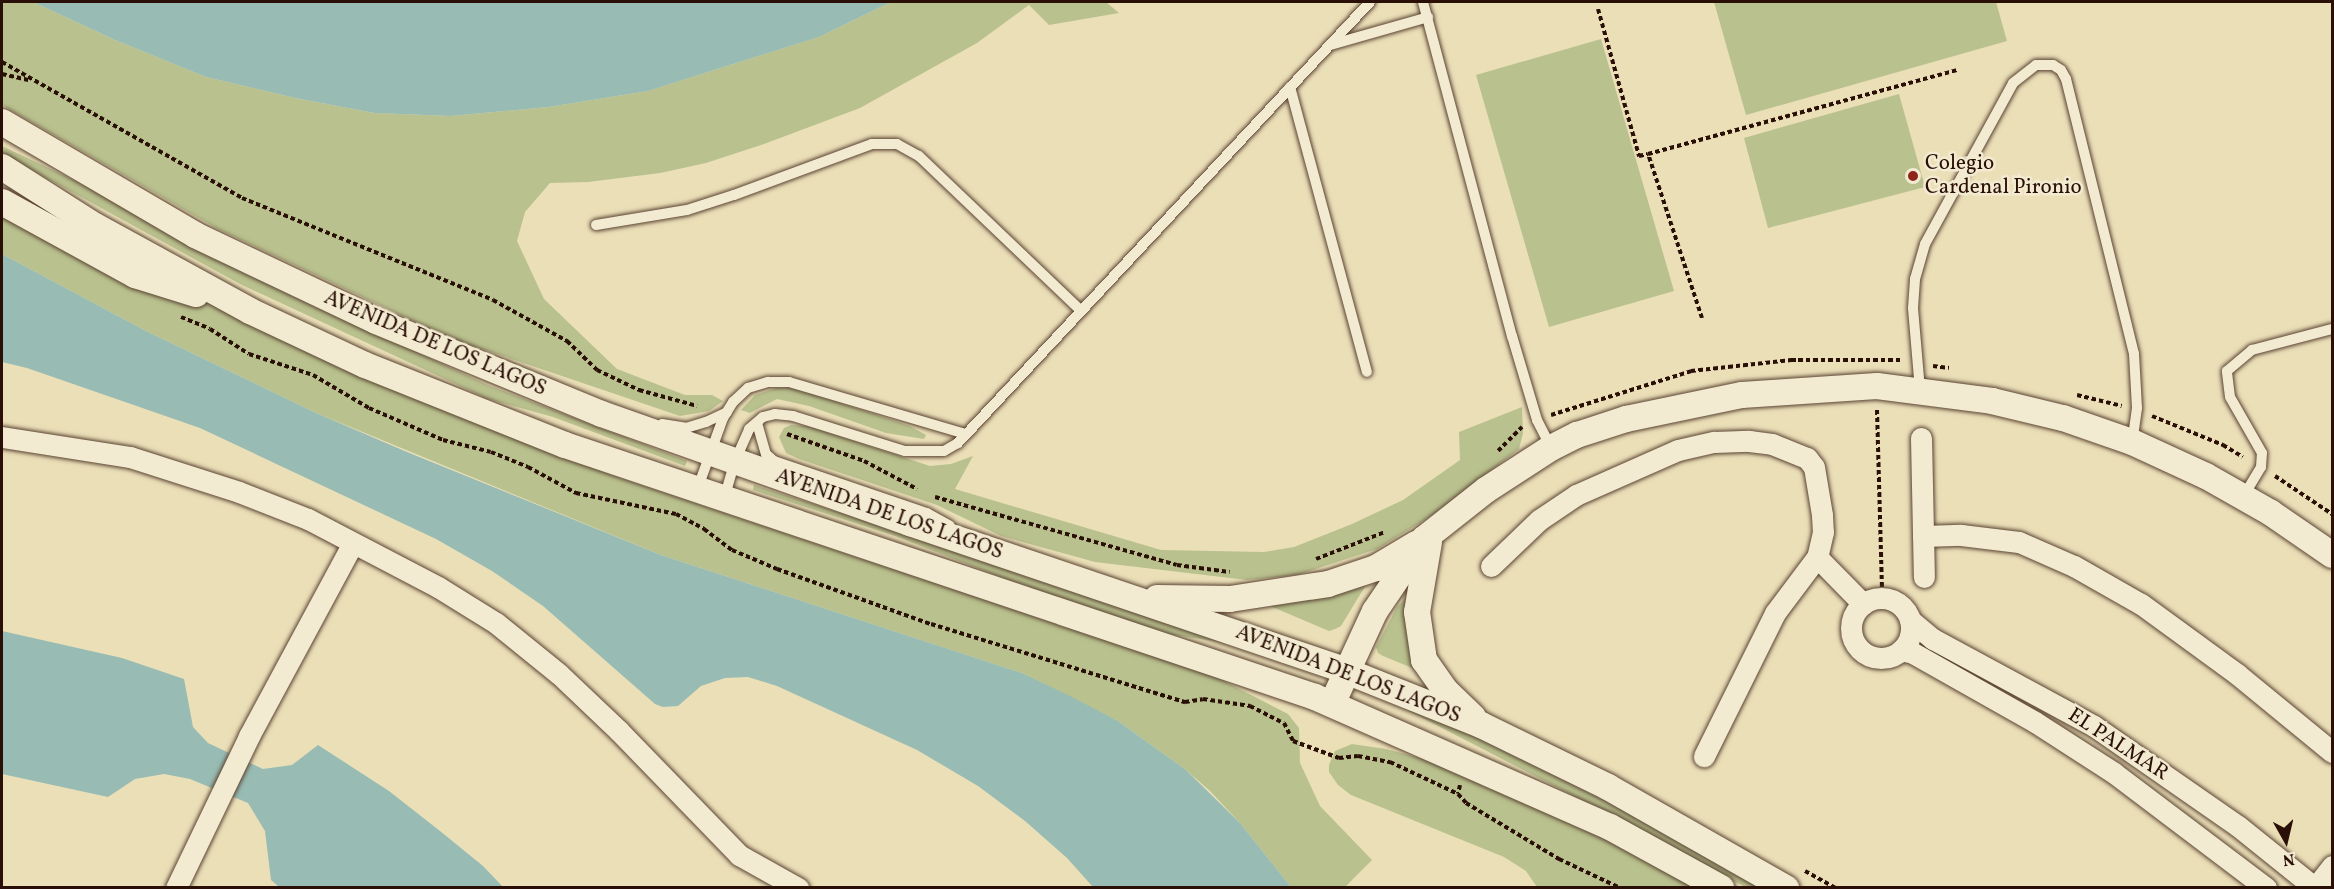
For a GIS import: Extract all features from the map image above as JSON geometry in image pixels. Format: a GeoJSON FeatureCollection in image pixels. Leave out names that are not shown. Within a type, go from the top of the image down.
{"type":"FeatureCollection","features":[{"type":"Feature","properties":{"kind":"street","name":"AVENIDA DE LOS LAGOS"},"geometry":{"type":"LineString","coordinates":[[2,122],[195,235],[330,301],[602,414],[994,552],[1346,671],[1481,725],[1608,787],[1786,888]]}},
{"type":"Feature","properties":{"kind":"street","name":"AVENIDA DE LOS LAGOS"},"geometry":{"type":"LineString","coordinates":[[2,167],[95,226],[250,311],[365,365],[566,445],[1167,646],[1332,704],[1466,761],[1610,827],[1721,888]]}},
{"type":"Feature","properties":{"kind":"street"},"geometry":{"type":"LineString","coordinates":[[2,202],[135,275],[250,311]]}},
{"type":"Feature","properties":{"kind":"street"},"geometry":{"type":"LineString","coordinates":[[1134,598],[1230,599],[1328,584],[1376,568],[1427,537],[1486,490],[1551,448],[1577,435],[1626,419],[1684,406],[1742,395],[1816,388],[1881,387],[1920,391],[1992,401],[2063,418],[2132,442],[2206,476],[2243,497],[2332,555]]}},
{"type":"Feature","properties":{"kind":"street"},"geometry":{"type":"LineString","coordinates":[[2,436],[130,457],[239,492],[308,519],[438,587],[496,623],[559,674],[619,731],[739,855],[798,888]]}},
{"type":"Feature","properties":{"kind":"street"},"geometry":{"type":"LineString","coordinates":[[1921,438],[1924,577]]}},
{"type":"Feature","properties":{"kind":"street"},"geometry":{"type":"LineString","coordinates":[[1491,566],[1539,520],[1595,486],[1678,450],[1714,442],[1749,441],[1772,444],[1807,458],[1814,467],[1822,532],[1817,557],[1775,613],[1704,756]]}},
{"type":"Feature","properties":{"kind":"street"},"geometry":{"type":"LineString","coordinates":[[1923,536],[1961,535],[2019,542],[2074,566],[2151,611],[2237,674],[2332,752]]}},
{"type":"Feature","properties":{"kind":"street"},"geometry":{"type":"LineString","coordinates":[[1332,704],[1376,611],[1427,537]]}},
{"type":"Feature","properties":{"kind":"street"},"geometry":{"type":"LineString","coordinates":[[1427,537],[1417,612],[1424,660],[1445,690],[1481,725]]}},
{"type":"Feature","properties":{"kind":"street"},"geometry":{"type":"LineString","coordinates":[[176,888],[249,736],[353,543]]}},
{"type":"Feature","properties":{"kind":"street","name":"EL PALMAR"},"geometry":{"type":"LineString","coordinates":[[1817,557],[1873,601],[1900,604],[1910,620],[1933,639],[2094,726],[2238,826],[2315,888]]}},
{"type":"Feature","properties":{"kind":"street"},"geometry":{"type":"LineString","coordinates":[[1873,601],[1856,611],[1851,629],[1858,647],[1865,653],[1884,658],[1901,650],[1910,637],[1910,620]]}},
{"type":"Feature","properties":{"kind":"street","name":"EL PALMAR"},"geometry":{"type":"LineString","coordinates":[[1901,650],[1913,653],[2025,717],[2114,773],[2266,888]]}},
{"type":"Feature","properties":{"kind":"street"},"geometry":{"type":"LineString","coordinates":[[2114,773],[2126,748]]}},
{"type":"Feature","properties":{"kind":"street"},"geometry":{"type":"LineString","coordinates":[[2315,888],[2332,866]]}},
{"type":"Feature","properties":{"kind":"lane"},"geometry":{"type":"LineString","coordinates":[[697,490],[749,429],[763,417],[775,414],[793,416],[905,451],[944,451],[958,443],[1370,2]]}},
{"type":"Feature","properties":{"kind":"lane"},"geometry":{"type":"LineString","coordinates":[[1423,2],[1537,420],[1551,448]]}},
{"type":"Feature","properties":{"kind":"lane"},"geometry":{"type":"LineString","coordinates":[[1329,45],[1428,17]]}},
{"type":"Feature","properties":{"kind":"lane"},"geometry":{"type":"LineString","coordinates":[[1920,391],[1913,308],[1915,279],[1925,244],[2013,83],[2036,65],[2044,63],[2061,70],[2066,79],[2134,354],[2137,410],[2132,442]]}},
{"type":"Feature","properties":{"kind":"lane"},"geometry":{"type":"LineString","coordinates":[[1290,87],[1367,372]]}},
{"type":"Feature","properties":{"kind":"lane"},"geometry":{"type":"LineString","coordinates":[[596,225],[687,210],[872,144],[897,144],[919,156],[1082,310]]}},
{"type":"Feature","properties":{"kind":"lane"},"geometry":{"type":"LineString","coordinates":[[2243,497],[2261,467],[2262,453],[2230,397],[2227,371],[2252,350],[2332,329]]}},
{"type":"Feature","properties":{"kind":"lane"},"geometry":{"type":"LineString","coordinates":[[448,351],[606,402],[661,424],[686,428],[727,412]]}},
{"type":"Feature","properties":{"kind":"lane"},"geometry":{"type":"LineString","coordinates":[[724,499],[723,457],[727,412],[733,402],[748,388],[768,382],[789,382],[966,434]]}},
{"type":"Feature","properties":{"kind":"lane"},"geometry":{"type":"LineString","coordinates":[[757,423],[766,454],[774,461],[927,513],[994,552]]}},
{"type":"Feature","properties":{"kind":"path"},"geometry":{"type":"LineString","coordinates":[[1598,9],[1639,156],[1957,70]]}},
{"type":"Feature","properties":{"kind":"path"},"geometry":{"type":"LineString","coordinates":[[2,62],[242,198],[493,300],[567,341],[597,370],[639,390],[685,405],[727,412]]}},
{"type":"Feature","properties":{"kind":"path"},"geometry":{"type":"LineString","coordinates":[[2,74],[35,81]]}},
{"type":"Feature","properties":{"kind":"path"},"geometry":{"type":"LineString","coordinates":[[1648,154],[1702,318]]}},
{"type":"Feature","properties":{"kind":"path"},"geometry":{"type":"LineString","coordinates":[[178,316],[210,329],[249,354],[313,375],[369,408],[443,440],[491,452],[528,467],[576,493],[676,514],[752,560],[931,624],[1185,702],[1203,699],[1250,706],[1284,723],[1293,741],[1340,758],[1358,756],[1389,762],[1458,794],[1466,803],[1559,859],[1620,888]]}},
{"type":"Feature","properties":{"kind":"path"},"geometry":{"type":"LineString","coordinates":[[1873,601],[1876,403],[1888,359]]}},
{"type":"Feature","properties":{"kind":"path"},"geometry":{"type":"LineString","coordinates":[[1492,455],[1516,429],[1537,420],[1598,398],[1691,371],[1791,360],[1888,359],[1950,369]]}},
{"type":"Feature","properties":{"kind":"path"},"geometry":{"type":"LineString","coordinates":[[2071,393],[2137,410],[2223,445],[2332,514]]}},
{"type":"Feature","properties":{"kind":"path"},"geometry":{"type":"LineString","coordinates":[[757,423],[864,461],[920,491]]}},
{"type":"Feature","properties":{"kind":"path"},"geometry":{"type":"LineString","coordinates":[[930,495],[1177,566],[1241,574]]}},
{"type":"Feature","properties":{"kind":"path"},"geometry":{"type":"LineString","coordinates":[[1311,561],[1392,529]]}},
{"type":"Feature","properties":{"kind":"path"},"geometry":{"type":"LineString","coordinates":[[1458,794],[1466,761]]}},
{"type":"Feature","properties":{"kind":"green space"},"geometry":{"type":"Polygon","coordinates":[[[2,2],[33,2],[115,40],[206,77],[295,98],[374,113],[451,116],[549,107],[648,91],[819,37],[891,2],[1106,2],[1119,13],[1049,25],[1029,5],[977,43],[860,108],[764,144],[706,163],[660,173],[588,182],[550,183],[525,212],[517,241],[544,299],[617,369],[685,395],[712,395],[723,401],[709,411],[680,416],[450,338],[218,229],[2,105],[2,2]]]}},
{"type":"Feature","properties":{"kind":"green space"},"geometry":{"type":"Polygon","coordinates":[[[1714,2],[1996,2],[2007,41],[1746,115],[1714,2]]]}},
{"type":"Feature","properties":{"kind":"green space"},"geometry":{"type":"Polygon","coordinates":[[[1601,39],[1674,291],[1549,327],[1476,75],[1601,39]]]}},
{"type":"Feature","properties":{"kind":"green space"},"geometry":{"type":"Polygon","coordinates":[[[1899,94],[1925,187],[1768,228],[1744,138],[1899,94]]]}},
{"type":"Feature","properties":{"kind":"green space"},"geometry":{"type":"Polygon","coordinates":[[[2,146],[78,182],[244,273],[490,386],[687,461],[685,466],[553,417],[488,399],[240,284],[39,174],[2,152],[2,146]]]}},
{"type":"Feature","properties":{"kind":"green space"},"geometry":{"type":"Polygon","coordinates":[[[2,205],[148,283],[239,314],[611,475],[1218,678],[1288,714],[1299,728],[1300,763],[1320,806],[1372,860],[1345,887],[1291,887],[1240,823],[1210,791],[1186,770],[1118,721],[1022,673],[661,555],[314,412],[146,331],[2,254],[2,205]]]}},
{"type":"Feature","properties":{"kind":"green space"},"geometry":{"type":"Polygon","coordinates":[[[792,387],[910,426],[926,435],[924,439],[886,433],[809,406],[777,399],[750,413],[741,410],[755,395],[776,388],[792,387]]]}},
{"type":"Feature","properties":{"kind":"green space"},"geometry":{"type":"Polygon","coordinates":[[[1522,407],[1523,433],[1519,449],[1431,516],[1377,549],[1297,575],[1247,580],[1095,562],[1001,536],[937,505],[799,459],[786,453],[779,437],[784,428],[791,425],[808,426],[930,466],[951,464],[973,456],[955,489],[1161,550],[1264,552],[1294,547],[1352,524],[1403,500],[1460,460],[1459,432],[1522,407]]]}},
{"type":"Feature","properties":{"kind":"green space"},"geometry":{"type":"Polygon","coordinates":[[[754,485],[1307,667],[1220,642],[1161,633],[1039,592],[895,536],[753,490],[754,485]]]}},
{"type":"Feature","properties":{"kind":"green space"},"geometry":{"type":"Polygon","coordinates":[[[1372,575],[1341,626],[1329,631],[1265,604],[1372,575]]]}},
{"type":"Feature","properties":{"kind":"green space"},"geometry":{"type":"Polygon","coordinates":[[[1409,595],[1427,674],[1383,656],[1378,653],[1376,647],[1397,607],[1409,595]]]}},
{"type":"Feature","properties":{"kind":"green space"},"geometry":{"type":"Polygon","coordinates":[[[1380,696],[1521,750],[1767,887],[1745,887],[1380,696]]]}},
{"type":"Feature","properties":{"kind":"green space"},"geometry":{"type":"Polygon","coordinates":[[[1352,744],[1386,749],[1438,763],[1600,834],[1696,887],[1537,887],[1526,871],[1504,857],[1351,795],[1338,785],[1329,772],[1329,765],[1335,751],[1352,744]]]}},
{"type":"Feature","properties":{"kind":"water"},"geometry":{"type":"Polygon","coordinates":[[[33,2],[891,2],[819,37],[648,91],[549,107],[451,116],[374,113],[295,98],[206,77],[115,40],[33,2]]]}},
{"type":"Feature","properties":{"kind":"water"},"geometry":{"type":"Polygon","coordinates":[[[2,254],[146,331],[314,412],[407,452],[661,555],[1022,673],[1070,696],[1118,721],[1186,770],[1240,823],[1291,887],[1093,887],[1067,858],[1025,821],[978,786],[917,750],[777,686],[748,677],[725,678],[701,686],[678,706],[663,707],[655,704],[543,606],[492,571],[436,539],[200,428],[27,368],[2,362],[2,254]]]}},
{"type":"Feature","properties":{"kind":"water"},"geometry":{"type":"Polygon","coordinates":[[[2,631],[122,658],[184,679],[193,727],[208,743],[263,769],[292,765],[318,745],[389,791],[483,866],[503,887],[279,887],[271,880],[265,831],[248,803],[190,779],[164,774],[135,779],[108,797],[2,774],[2,631]]]}},
{"type":"Feature","properties":{"kind":"place","name":"Colegio Cardenal Pironio"},"geometry":{"type":"Point","coordinates":[1913,176]}}]}
